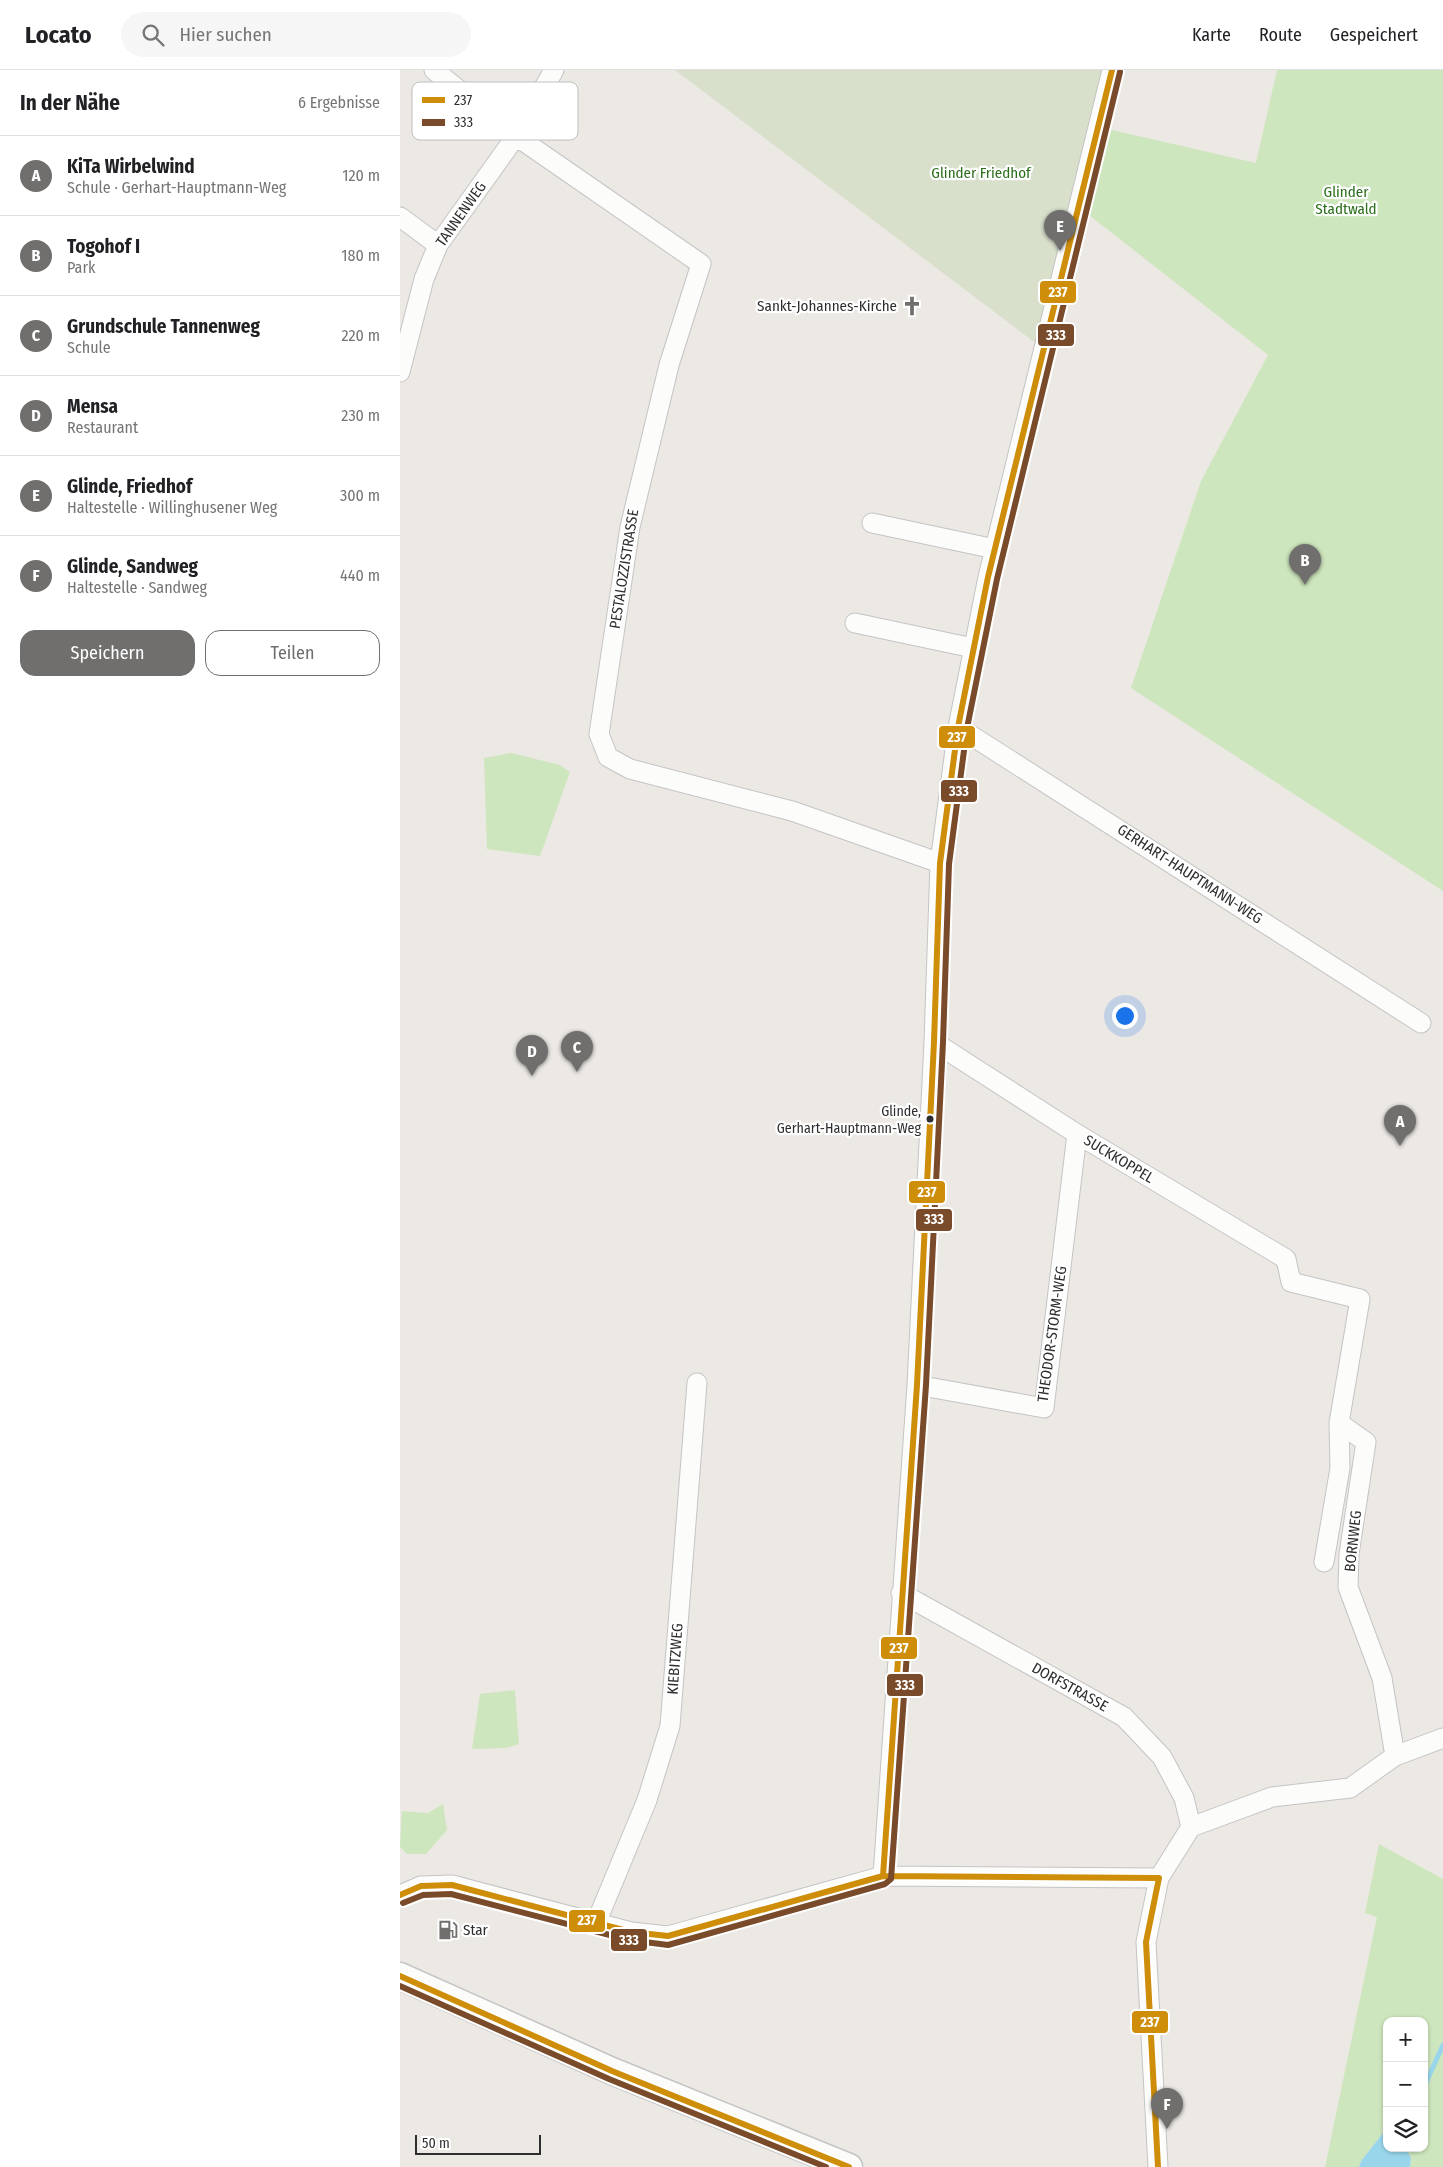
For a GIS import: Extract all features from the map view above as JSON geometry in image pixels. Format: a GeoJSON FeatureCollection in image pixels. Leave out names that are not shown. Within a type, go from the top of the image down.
{"type":"FeatureCollection","features":[{"type":"Feature","properties":{"kind":"main road"},"geometry":{"type":"LineString","coordinates":[[400,1976],[612,2071],[849,2167]]}},
{"type":"Feature","properties":{"kind":"street"},"geometry":{"type":"LineString","coordinates":[[434,70],[449,82]]}},
{"type":"Feature","properties":{"kind":"street","name":"TANNENWEG"},"geometry":{"type":"LineString","coordinates":[[547,82],[554,70]]}},
{"type":"Feature","properties":{"kind":"street"},"geometry":{"type":"LineString","coordinates":[[882,1876],[917,1385],[934,1042],[940,864],[958,727],[973,648],[995,549],[1112,70]]}},
{"type":"Feature","properties":{"kind":"street","name":"TANNENWEG"},"geometry":{"type":"LineString","coordinates":[[400,372],[424,279],[438,245],[513,140]]}},
{"type":"Feature","properties":{"kind":"street","name":"PESTALOZZISTRASSE"},"geometry":{"type":"LineString","coordinates":[[522,140],[701,264],[669,365],[630,527],[599,734],[608,757],[630,769],[792,811],[940,864]]}},
{"type":"Feature","properties":{"kind":"street"},"geometry":{"type":"LineString","coordinates":[[400,218],[438,245]]}},
{"type":"Feature","properties":{"kind":"street"},"geometry":{"type":"LineString","coordinates":[[872,523],[995,549]]}},
{"type":"Feature","properties":{"kind":"street"},"geometry":{"type":"LineString","coordinates":[[855,623],[973,648]]}},
{"type":"Feature","properties":{"kind":"street","name":"GERHART-HAUPTMANN-WEG"},"geometry":{"type":"LineString","coordinates":[[958,727],[1421,1022]]}},
{"type":"Feature","properties":{"kind":"street","name":"SUCKKOPPEL"},"geometry":{"type":"LineString","coordinates":[[934,1042],[1077,1134],[1286,1259],[1291,1282]]}},
{"type":"Feature","properties":{"kind":"street","name":"THEODOR-STORM-WEG"},"geometry":{"type":"LineString","coordinates":[[917,1385],[1044,1408],[1077,1134]]}},
{"type":"Feature","properties":{"kind":"street","name":"BORNWEG"},"geometry":{"type":"LineString","coordinates":[[1291,1282],[1360,1299],[1338,1423],[1340,1468],[1324,1562]]}},
{"type":"Feature","properties":{"kind":"street","name":"KIEBITZWEG"},"geometry":{"type":"LineString","coordinates":[[596,1923],[647,1800],[670,1726],[697,1383]]}},
{"type":"Feature","properties":{"kind":"street","name":"BORNWEG"},"geometry":{"type":"LineString","coordinates":[[1338,1423],[1366,1442],[1349,1554],[1348,1587],[1382,1678],[1395,1756]]}},
{"type":"Feature","properties":{"kind":"street"},"geometry":{"type":"LineString","coordinates":[[1340,1468],[1361,1478]]}},
{"type":"Feature","properties":{"kind":"street","name":"DORFSTRASSE"},"geometry":{"type":"LineString","coordinates":[[901,1593],[1124,1717],[1162,1757],[1184,1798],[1191,1827]]}},
{"type":"Feature","properties":{"kind":"street"},"geometry":{"type":"LineString","coordinates":[[1158,2167],[1146,1942],[1159,1878],[1191,1827],[1272,1797],[1350,1788],[1395,1756],[1443,1738]]}},
{"type":"Feature","properties":{"kind":"street"},"geometry":{"type":"LineString","coordinates":[[400,1895],[422,1886],[452,1885],[631,1932],[668,1936],[882,1876],[1159,1878]]}},
{"type":"Feature","properties":{"kind":"green space","name":"Glinder Friedhof"},"geometry":{"type":"Polygon","coordinates":[[[675,70],[1106,70],[1042,348],[675,70]]]}},
{"type":"Feature","properties":{"kind":"green space","name":"Glinder Stadtwald"},"geometry":{"type":"Polygon","coordinates":[[[1277,70],[1443,70],[1443,891],[1131,688],[1201,481],[1268,355],[1080,208],[1099,127],[1256,163],[1277,70]]]}},
{"type":"Feature","properties":{"kind":"green space"},"geometry":{"type":"Polygon","coordinates":[[[511,753],[560,765],[570,772],[540,856],[487,849],[484,758],[511,753]]]}},
{"type":"Feature","properties":{"kind":"green space"},"geometry":{"type":"Polygon","coordinates":[[[515,1690],[519,1744],[506,1748],[472,1749],[480,1694],[515,1690]]]}},
{"type":"Feature","properties":{"kind":"green space"},"geometry":{"type":"Polygon","coordinates":[[[443,1804],[447,1830],[426,1854],[407,1854],[400,1847],[402,1811],[428,1813],[443,1804]]]}},
{"type":"Feature","properties":{"kind":"green space"},"geometry":{"type":"Polygon","coordinates":[[[1379,1844],[1443,1879],[1443,2167],[1410,2167],[1411,2158],[1408,2152],[1428,2152],[1428,2017],[1383,2017],[1383,2133],[1361,2161],[1359,2167],[1325,2167],[1377,1917],[1365,1913],[1379,1844]]]}},
{"type":"Feature","properties":{"kind":"water"},"geometry":{"type":"Polygon","coordinates":[[[1383,2133],[1383,2152],[1408,2152],[1411,2158],[1410,2167],[1359,2167],[1361,2161],[1383,2133]]]}},
{"type":"Feature","properties":{"kind":"waterway"},"geometry":{"type":"LineString","coordinates":[[1428,2078],[1443,2045]]}},
{"type":"Feature","properties":{"kind":"transit line","name":"237"},"geometry":{"type":"LineString","coordinates":[[883,1876],[917,1385],[934,1042],[940,863],[958,727],[988,577],[1112,70]]}},
{"type":"Feature","properties":{"kind":"transit line","name":"333"},"geometry":{"type":"LineString","coordinates":[[403,1903],[423,1895],[451,1894],[629,1940],[668,1945],[885,1884],[891,1879],[926,1385],[943,1042],[949,864],[967,728],[997,579],[1120,72]]}},
{"type":"Feature","properties":{"kind":"transit line","name":"237"},"geometry":{"type":"LineString","coordinates":[[400,1895],[421,1886],[452,1885],[631,1932],[668,1936],[883,1876],[1159,1878]]}},
{"type":"Feature","properties":{"kind":"transit line","name":"237"},"geometry":{"type":"LineString","coordinates":[[1158,2167],[1146,1942],[1159,1878]]}},
{"type":"Feature","properties":{"kind":"transit line","name":"237"},"geometry":{"type":"LineString","coordinates":[[400,1976],[612,2071],[849,2167]]}},
{"type":"Feature","properties":{"kind":"transit line","name":"333"},"geometry":{"type":"LineString","coordinates":[[400,1986],[609,2079],[826,2167]]}},
{"type":"Feature","properties":{"kind":"place","name":"Glinde, Friedhof"},"geometry":{"type":"Point","coordinates":[1060,251]}},
{"type":"Feature","properties":{"kind":"place","name":"Sankt-Johannes-Kirche"},"geometry":{"type":"Point","coordinates":[912,306]}},
{"type":"Feature","properties":{"kind":"place","name":"Togohof I"},"geometry":{"type":"Point","coordinates":[1305,585]}},
{"type":"Feature","properties":{"kind":"place","name":"Grundschule Tannenweg"},"geometry":{"type":"Point","coordinates":[577,1072]}},
{"type":"Feature","properties":{"kind":"place","name":"Mensa"},"geometry":{"type":"Point","coordinates":[532,1076]}},
{"type":"Feature","properties":{"kind":"place","name":"Glinde, Gerhart-Hauptmann-Weg"},"geometry":{"type":"Point","coordinates":[930,1119]}},
{"type":"Feature","properties":{"kind":"place","name":"KiTa Wirbelwind"},"geometry":{"type":"Point","coordinates":[1400,1146]}},
{"type":"Feature","properties":{"kind":"place","name":"Star"},"geometry":{"type":"Point","coordinates":[448,1930]}},
{"type":"Feature","properties":{"kind":"place","name":"Glinde, Sandweg"},"geometry":{"type":"Point","coordinates":[1167,2129]}}]}
